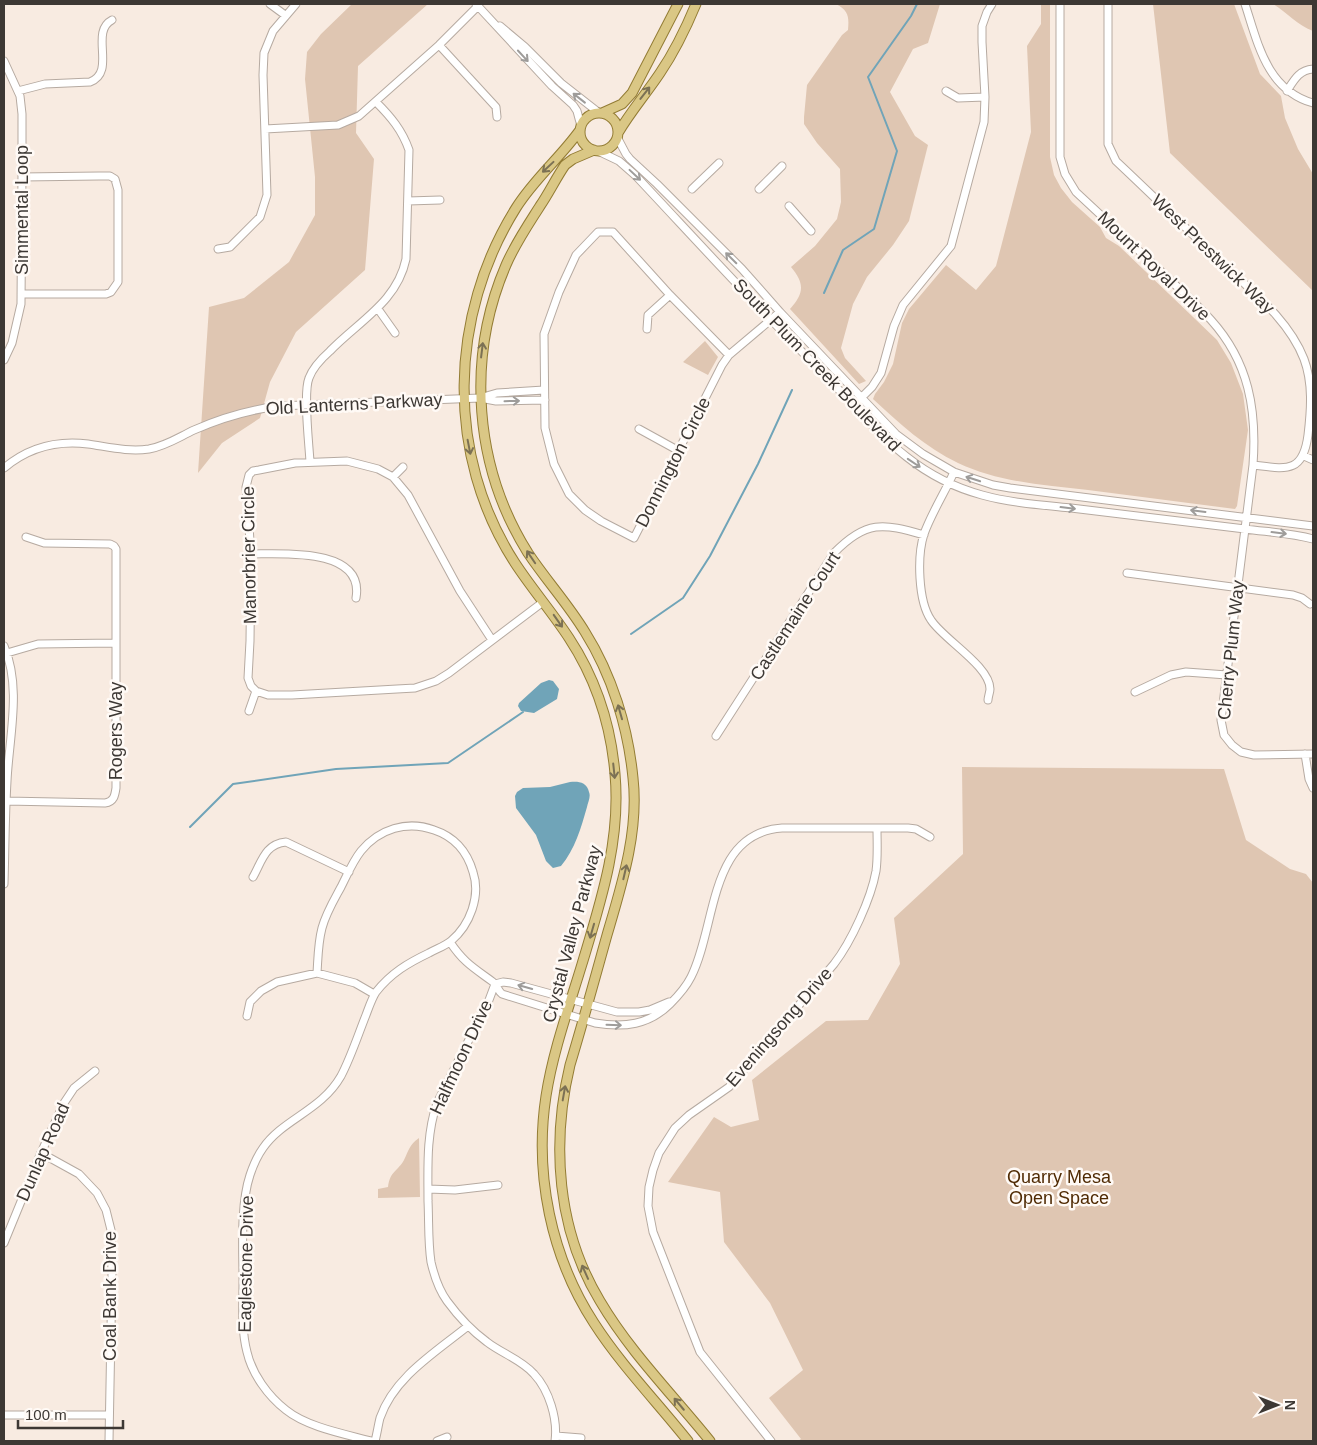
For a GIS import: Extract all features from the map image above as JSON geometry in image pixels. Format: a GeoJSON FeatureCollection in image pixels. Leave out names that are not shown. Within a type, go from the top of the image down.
{"type":"FeatureCollection","features":[{"type":"Feature","properties":{"kind":"main road"},"geometry":{"type":"LineString","coordinates":[[678,4],[632,93],[622,104],[587,116],[580,128],[584,144],[596,151],[610,148],[630,112],[659,75],[671,56],[696,4]]}},
{"type":"Feature","properties":{"kind":"main road"},"geometry":{"type":"LineString","coordinates":[[600,113],[609,115],[614,120],[618,135]]}},
{"type":"Feature","properties":{"kind":"main road","name":"Crystal Valley Parkway"},"geometry":{"type":"LineString","coordinates":[[580,128],[569,146],[543,172],[526,194],[496,244],[478,289],[471,316],[465,355],[463,399],[470,451],[487,508],[507,550],[571,641],[596,690],[609,736],[615,772],[616,811],[613,849],[604,890],[550,1077],[543,1128],[545,1185],[556,1241],[568,1274],[584,1308],[595,1325],[688,1441]]}},
{"type":"Feature","properties":{"kind":"main road","name":"Crystal Valley Parkway"},"geometry":{"type":"LineString","coordinates":[[596,151],[573,159],[565,165],[526,227],[506,264],[492,300],[486,328],[482,357],[480,398],[489,462],[510,521],[529,554],[585,632],[596,651],[611,684],[626,733],[633,776],[632,833],[625,873],[566,1081],[560,1130],[561,1184],[572,1236],[591,1284],[614,1323],[710,1441]]}},
{"type":"Feature","properties":{"kind":"street"},"geometry":{"type":"LineString","coordinates":[[270,4],[285,15]]}},
{"type":"Feature","properties":{"kind":"street"},"geometry":{"type":"LineString","coordinates":[[218,249],[230,247],[260,217],[267,195],[264,53],[273,30],[296,4]]}},
{"type":"Feature","properties":{"kind":"street"},"geometry":{"type":"LineString","coordinates":[[854,405],[872,387],[881,373],[894,326],[903,305],[951,246],[984,122],[985,97],[982,26],[992,4]]}},
{"type":"Feature","properties":{"kind":"street","name":"Mount Royal Drive"},"geometry":{"type":"LineString","coordinates":[[1060,4],[1060,146],[1062,167],[1076,192],[1201,309],[1224,336],[1240,365],[1252,403],[1255,429],[1253,464],[1244,529]]}},
{"type":"Feature","properties":{"kind":"street","name":"West Prestwick Way"},"geometry":{"type":"LineString","coordinates":[[1108,4],[1108,144],[1116,161],[1265,304],[1289,331],[1304,360],[1310,394],[1311,413],[1304,456]]}},
{"type":"Feature","properties":{"kind":"street"},"geometry":{"type":"LineString","coordinates":[[1244,4],[1266,66],[1287,91],[1313,103]]}},
{"type":"Feature","properties":{"kind":"street"},"geometry":{"type":"LineString","coordinates":[[265,129],[338,125],[359,116],[439,45],[477,5],[552,86],[573,105],[577,111],[580,128]]}},
{"type":"Feature","properties":{"kind":"street"},"geometry":{"type":"LineString","coordinates":[[491,19],[525,47],[561,83],[600,113]]}},
{"type":"Feature","properties":{"kind":"street"},"geometry":{"type":"LineString","coordinates":[[18,91],[45,84],[90,82],[95,80],[100,76],[102,70],[103,32],[112,20]]}},
{"type":"Feature","properties":{"kind":"street"},"geometry":{"type":"LineString","coordinates":[[439,45],[496,107],[497,117]]}},
{"type":"Feature","properties":{"kind":"street","name":"Simmental Loop"},"geometry":{"type":"LineString","coordinates":[[4,61],[18,91],[22,114],[21,294],[17,324],[12,343],[4,360]]}},
{"type":"Feature","properties":{"kind":"street"},"geometry":{"type":"LineString","coordinates":[[1287,91],[1299,74],[1313,69]]}},
{"type":"Feature","properties":{"kind":"street"},"geometry":{"type":"LineString","coordinates":[[946,91],[958,98],[985,97]]}},
{"type":"Feature","properties":{"kind":"street"},"geometry":{"type":"LineString","coordinates":[[310,462],[308,379],[316,364],[378,309],[394,288],[403,272],[406,259],[409,150],[404,135],[392,118],[376,102]]}},
{"type":"Feature","properties":{"kind":"street","name":"South Plum Creek Boulevard"},"geometry":{"type":"LineString","coordinates":[[618,135],[630,159],[742,269],[861,397],[909,444],[937,464],[992,485],[1010,488],[1313,526]]}},
{"type":"Feature","properties":{"kind":"street","name":"South Plum Creek Boulevard"},"geometry":{"type":"LineString","coordinates":[[596,151],[618,161],[635,175],[888,443],[931,474],[981,495],[1009,501],[1313,539]]}},
{"type":"Feature","properties":{"kind":"street"},"geometry":{"type":"LineString","coordinates":[[692,189],[719,164]]}},
{"type":"Feature","properties":{"kind":"street"},"geometry":{"type":"LineString","coordinates":[[759,188],[782,166]]}},
{"type":"Feature","properties":{"kind":"street"},"geometry":{"type":"LineString","coordinates":[[21,294],[106,294],[111,292],[118,282],[118,190],[115,179],[110,176],[22,177]]}},
{"type":"Feature","properties":{"kind":"street"},"geometry":{"type":"LineString","coordinates":[[408,201],[440,200]]}},
{"type":"Feature","properties":{"kind":"street"},"geometry":{"type":"LineString","coordinates":[[788,206],[811,231]]}},
{"type":"Feature","properties":{"kind":"street","name":"Donnington Circle"},"geometry":{"type":"LineString","coordinates":[[730,355],[670,295],[613,232],[598,232],[576,255],[559,292],[544,334],[545,428],[554,464],[570,494],[585,510],[601,521],[634,538],[722,365],[730,355],[780,312]]}},
{"type":"Feature","properties":{"kind":"street"},"geometry":{"type":"LineString","coordinates":[[647,329],[648,315],[670,295]]}},
{"type":"Feature","properties":{"kind":"street"},"geometry":{"type":"LineString","coordinates":[[378,309],[395,333]]}},
{"type":"Feature","properties":{"kind":"street","name":"Old Lanterns Parkway"},"geometry":{"type":"LineString","coordinates":[[5,464],[39,447],[67,442],[125,450],[148,449],[164,445],[194,430],[230,416],[271,407],[480,398],[497,393],[544,390]]}},
{"type":"Feature","properties":{"kind":"street","name":"Old Lanterns Parkway"},"geometry":{"type":"LineString","coordinates":[[480,398],[496,401],[545,400]]}},
{"type":"Feature","properties":{"kind":"street"},"geometry":{"type":"LineString","coordinates":[[640,429],[679,451]]}},
{"type":"Feature","properties":{"kind":"street"},"geometry":{"type":"LineString","coordinates":[[1253,464],[1283,468],[1295,464],[1304,456],[1313,460]]}},
{"type":"Feature","properties":{"kind":"street","name":"Manorbrier Circle"},"geometry":{"type":"LineString","coordinates":[[256,691],[251,686],[248,678],[251,554],[246,486],[249,475],[253,471],[310,462],[347,461],[378,468],[393,478],[408,496],[460,591],[492,640]]}},
{"type":"Feature","properties":{"kind":"street"},"geometry":{"type":"LineString","coordinates":[[393,478],[403,467]]}},
{"type":"Feature","properties":{"kind":"street"},"geometry":{"type":"LineString","coordinates":[[954,472],[924,535],[921,554],[920,590],[931,621],[987,677],[990,689],[988,700]]}},
{"type":"Feature","properties":{"kind":"street","name":"Castlemaine Court"},"geometry":{"type":"LineString","coordinates":[[716,736],[834,553],[850,537],[866,529],[880,526],[895,527],[924,535]]}},
{"type":"Feature","properties":{"kind":"street","name":"Cherry Plum Way"},"geometry":{"type":"LineString","coordinates":[[1244,529],[1222,720],[1224,735],[1241,752],[1254,755],[1309,754]]}},
{"type":"Feature","properties":{"kind":"street","name":"Rogers Way"},"geometry":{"type":"LineString","coordinates":[[6,801],[110,802],[115,795],[116,782],[115,547],[110,544],[44,543],[26,537]]}},
{"type":"Feature","properties":{"kind":"street"},"geometry":{"type":"LineString","coordinates":[[251,554],[301,554],[326,558],[337,563],[354,578],[356,598]]}},
{"type":"Feature","properties":{"kind":"street"},"geometry":{"type":"LineString","coordinates":[[1127,573],[1293,595],[1302,598],[1310,604]]}},
{"type":"Feature","properties":{"kind":"street"},"geometry":{"type":"LineString","coordinates":[[249,711],[256,691],[268,694],[292,695],[414,688],[436,681],[543,602]]}},
{"type":"Feature","properties":{"kind":"street"},"geometry":{"type":"LineString","coordinates":[[4,884],[6,801],[13,708],[12,673],[5,649],[38,644],[116,643]]}},
{"type":"Feature","properties":{"kind":"street"},"geometry":{"type":"LineString","coordinates":[[1135,692],[1171,675],[1186,672],[1227,676]]}},
{"type":"Feature","properties":{"kind":"street"},"geometry":{"type":"LineString","coordinates":[[1309,754],[1309,779],[1313,788]]}},
{"type":"Feature","properties":{"kind":"street","name":"Eaglestone Drive"},"geometry":{"type":"LineString","coordinates":[[316,973],[322,929],[326,916],[360,852],[365,847],[382,834],[395,828],[409,825],[425,827],[451,838],[462,848],[470,861],[475,877],[476,894],[472,910],[464,927],[450,942],[400,968],[387,978],[374,994],[341,1075],[333,1087],[314,1106],[282,1129],[264,1147],[250,1174],[245,1202],[243,1332],[247,1354],[253,1370],[262,1386],[286,1411],[302,1420],[373,1441]]}},
{"type":"Feature","properties":{"kind":"street"},"geometry":{"type":"LineString","coordinates":[[450,942],[470,967],[495,984],[498,991],[502,994],[583,1020],[611,1025],[634,1024],[658,1014],[674,1000],[692,976],[725,868],[733,853],[743,842],[757,834],[774,828],[916,829],[930,837]]}},
{"type":"Feature","properties":{"kind":"street","name":"Eveningsong Drive"},"geometry":{"type":"LineString","coordinates":[[771,1441],[700,1352],[653,1232],[648,1206],[649,1187],[659,1153],[675,1128],[688,1115],[729,1087],[844,950],[872,888],[877,863],[877,828]]}},
{"type":"Feature","properties":{"kind":"street"},"geometry":{"type":"LineString","coordinates":[[253,877],[268,849],[275,843],[286,842],[349,872]]}},
{"type":"Feature","properties":{"kind":"street"},"geometry":{"type":"LineString","coordinates":[[247,1016],[250,1002],[261,991],[277,982],[316,973],[355,983],[374,994]]}},
{"type":"Feature","properties":{"kind":"street"},"geometry":{"type":"LineString","coordinates":[[495,984],[511,983],[587,1005],[627,1013],[650,1010],[674,1000]]}},
{"type":"Feature","properties":{"kind":"street","name":"Halfmoon Drive"},"geometry":{"type":"LineString","coordinates":[[495,984],[431,1121],[428,1141],[429,1244],[431,1264],[436,1280],[446,1300],[468,1326],[486,1342],[534,1373],[551,1404],[556,1438]]}},
{"type":"Feature","properties":{"kind":"street","name":"Dunlap Road"},"geometry":{"type":"LineString","coordinates":[[4,1243],[64,1103],[74,1088],[95,1071]]}},
{"type":"Feature","properties":{"kind":"street","name":"Coal Bank Drive"},"geometry":{"type":"LineString","coordinates":[[41,1153],[79,1174],[97,1193],[106,1210],[111,1230],[109,1441]]}},
{"type":"Feature","properties":{"kind":"street"},"geometry":{"type":"LineString","coordinates":[[428,1189],[455,1190],[498,1185]]}},
{"type":"Feature","properties":{"kind":"street"},"geometry":{"type":"LineString","coordinates":[[373,1441],[391,1396],[403,1379],[468,1326]]}},
{"type":"Feature","properties":{"kind":"street"},"geometry":{"type":"LineString","coordinates":[[4,1415],[109,1415]]}},
{"type":"Feature","properties":{"kind":"street"},"geometry":{"type":"LineString","coordinates":[[437,1441],[447,1437]]}},
{"type":"Feature","properties":{"kind":"street"},"geometry":{"type":"LineString","coordinates":[[556,1438],[581,1438]]}},
{"type":"Feature","properties":{"kind":"green space"},"geometry":{"type":"Polygon","coordinates":[[[352,4],[428,4],[358,66],[356,133],[374,159],[365,270],[296,332],[270,382],[260,418],[222,443],[198,473],[209,307],[244,298],[289,262],[315,215],[315,177],[305,79],[307,52],[321,34],[352,4]]]}},
{"type":"Feature","properties":{"kind":"green space"},"geometry":{"type":"Polygon","coordinates":[[[836,4],[940,4],[928,43],[913,49],[890,92],[915,136],[928,145],[909,221],[893,245],[867,277],[853,304],[841,348],[845,358],[866,381],[859,384],[790,309],[798,298],[801,288],[799,278],[791,267],[815,246],[837,219],[841,202],[840,169],[817,143],[804,124],[807,85],[842,35],[848,30],[846,12],[836,4]]]}},
{"type":"Feature","properties":{"kind":"green space"},"geometry":{"type":"Polygon","coordinates":[[[1041,4],[1050,4],[1050,157],[1054,175],[1072,202],[1100,227],[1106,238],[1119,246],[1217,340],[1231,363],[1243,394],[1248,430],[1235,509],[1038,484],[989,475],[958,463],[935,450],[903,426],[873,399],[893,364],[902,323],[909,309],[946,265],[976,290],[996,266],[1031,132],[1027,46],[1041,24],[1041,4]]]}},
{"type":"Feature","properties":{"kind":"green space"},"geometry":{"type":"Polygon","coordinates":[[[1153,4],[1234,4],[1260,74],[1281,96],[1285,118],[1298,149],[1313,174],[1313,291],[1170,153],[1153,4]]]}},
{"type":"Feature","properties":{"kind":"green space"},"geometry":{"type":"Polygon","coordinates":[[[1273,4],[1313,4],[1313,31],[1302,26],[1273,4]]]}},
{"type":"Feature","properties":{"kind":"green space"},"geometry":{"type":"Polygon","coordinates":[[[705,341],[718,357],[708,375],[683,362],[705,341]]]}},
{"type":"Feature","properties":{"kind":"green space","name":"Quarry Mesa Open Space"},"geometry":{"type":"Polygon","coordinates":[[[962,767],[1224,769],[1246,840],[1290,869],[1306,874],[1313,883],[1313,1441],[798,1441],[801,1439],[769,1398],[803,1370],[770,1303],[724,1242],[720,1192],[668,1182],[714,1117],[731,1127],[759,1120],[752,1080],[826,1021],[868,1020],[900,964],[894,918],[963,854],[962,767]]]}},
{"type":"Feature","properties":{"kind":"green space"},"geometry":{"type":"Polygon","coordinates":[[[419,1138],[420,1197],[378,1198],[378,1189],[388,1187],[392,1174],[402,1164],[411,1145],[419,1138]]]}},
{"type":"Feature","properties":{"kind":"water"},"geometry":{"type":"Polygon","coordinates":[[[549,680],[553,681],[559,689],[557,699],[534,713],[521,711],[518,706],[519,703],[541,683],[549,680]]]}},
{"type":"Feature","properties":{"kind":"water"},"geometry":{"type":"Polygon","coordinates":[[[570,782],[584,784],[588,789],[590,798],[580,830],[570,853],[561,866],[553,868],[546,861],[536,835],[516,808],[515,796],[523,788],[550,787],[570,782]]]}},
{"type":"Feature","properties":{"kind":"waterway"},"geometry":{"type":"LineString","coordinates":[[824,293],[843,250],[874,229],[897,151],[868,77],[911,16],[917,4]]}},
{"type":"Feature","properties":{"kind":"waterway"},"geometry":{"type":"LineString","coordinates":[[631,634],[683,598],[710,556],[758,464],[792,390]]}},
{"type":"Feature","properties":{"kind":"waterway"},"geometry":{"type":"LineString","coordinates":[[190,827],[233,784],[336,769],[448,763],[523,712]]}}]}
